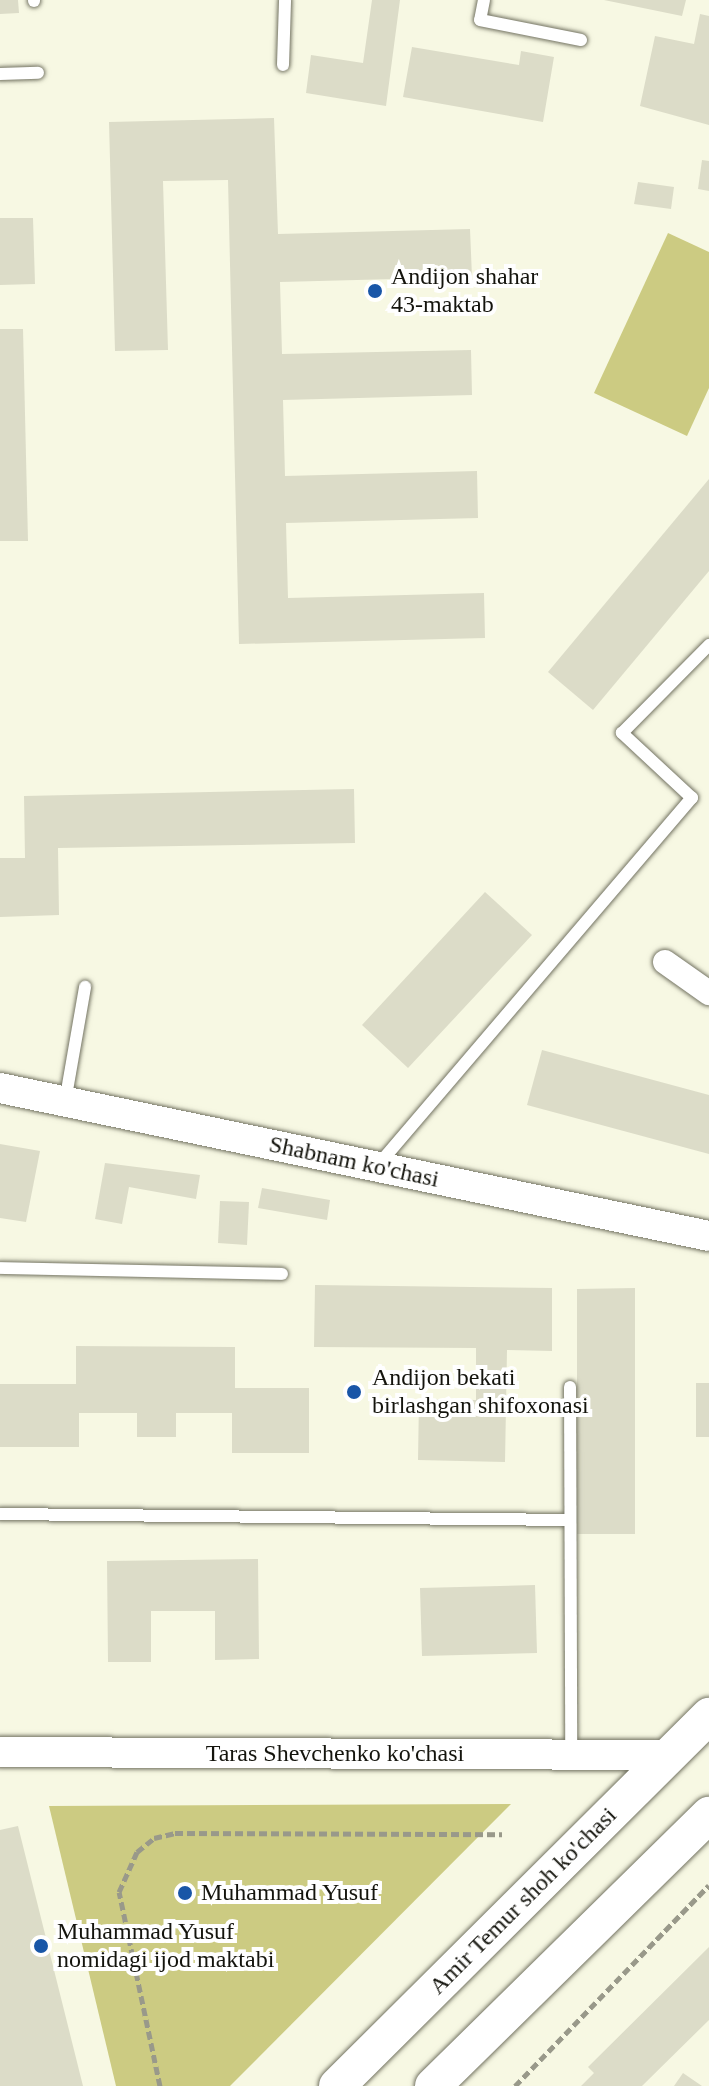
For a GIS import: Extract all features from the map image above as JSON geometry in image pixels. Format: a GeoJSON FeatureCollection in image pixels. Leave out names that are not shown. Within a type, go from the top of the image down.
{"type":"FeatureCollection","features":[{"type":"Feature","properties":{"kind":"main road","name":"Amir Temur shoh ko'chasi"},"geometry":{"type":"LineString","coordinates":[[337,2086],[709,1716]]}},
{"type":"Feature","properties":{"kind":"main road"},"geometry":{"type":"LineString","coordinates":[[433,2086],[709,1815]]}},
{"type":"Feature","properties":{"kind":"street"},"geometry":{"type":"LineString","coordinates":[[665,962],[709,993]]}},
{"type":"Feature","properties":{"kind":"street","name":"Shabnam ko'chasi"},"geometry":{"type":"LineString","coordinates":[[0,1088],[709,1236]]}},
{"type":"Feature","properties":{"kind":"street","name":"Taras Shevchenko ko'chasi"},"geometry":{"type":"LineString","coordinates":[[0,1752],[670,1755]]}},
{"type":"Feature","properties":{"kind":"lane"},"geometry":{"type":"LineString","coordinates":[[283,65],[285,0]]}},
{"type":"Feature","properties":{"kind":"lane"},"geometry":{"type":"LineString","coordinates":[[484,0],[480,20],[581,40]]}},
{"type":"Feature","properties":{"kind":"lane"},"geometry":{"type":"LineString","coordinates":[[0,74],[38,73]]}},
{"type":"Feature","properties":{"kind":"lane"},"geometry":{"type":"LineString","coordinates":[[377,1167],[692,798],[622,733],[709,645]]}},
{"type":"Feature","properties":{"kind":"lane"},"geometry":{"type":"LineString","coordinates":[[65,1102],[85,987]]}},
{"type":"Feature","properties":{"kind":"lane"},"geometry":{"type":"LineString","coordinates":[[0,1268],[282,1274]]}},
{"type":"Feature","properties":{"kind":"lane"},"geometry":{"type":"LineString","coordinates":[[570,1387],[571,1754]]}},
{"type":"Feature","properties":{"kind":"lane"},"geometry":{"type":"LineString","coordinates":[[0,1514],[570,1520]]}},
{"type":"Feature","properties":{"kind":"path"},"geometry":{"type":"LineString","coordinates":[[160,2086],[119,1892],[137,1852],[154,1838],[175,1833],[502,1834]]}},
{"type":"Feature","properties":{"kind":"path"},"geometry":{"type":"LineString","coordinates":[[515,2086],[709,1885]]}},
{"type":"Feature","properties":{"kind":"shaded area"},"geometry":{"type":"Polygon","coordinates":[[[668,233],[709,252],[709,388],[687,436],[594,393],[668,233]]]}},
{"type":"Feature","properties":{"kind":"shaded area"},"geometry":{"type":"Polygon","coordinates":[[[511,1804],[230,2086],[116,2086],[49,1806],[511,1804]]]}},
{"type":"Feature","properties":{"kind":"building"},"geometry":{"type":"Polygon","coordinates":[[[0,0],[18,0],[19,13],[0,14],[0,0]]]}},
{"type":"Feature","properties":{"kind":"building"},"geometry":{"type":"Polygon","coordinates":[[[372,0],[400,0],[386,106],[306,93],[311,55],[363,63],[372,0]]]}},
{"type":"Feature","properties":{"kind":"building"},"geometry":{"type":"Polygon","coordinates":[[[604,0],[686,0],[682,16],[604,0]]]}},
{"type":"Feature","properties":{"kind":"building"},"geometry":{"type":"Polygon","coordinates":[[[700,14],[709,16],[709,125],[640,106],[655,36],[694,44],[700,14]]]}},
{"type":"Feature","properties":{"kind":"building"},"geometry":{"type":"Polygon","coordinates":[[[412,47],[519,65],[521,51],[554,57],[543,122],[403,97],[412,47]]]}},
{"type":"Feature","properties":{"kind":"building"},"geometry":{"type":"Polygon","coordinates":[[[274,118],[278,234],[470,229],[472,277],[280,282],[282,354],[471,350],[472,395],[283,400],[285,476],[477,471],[478,518],[286,523],[288,598],[484,593],[485,638],[239,644],[228,180],[163,181],[168,350],[115,351],[109,122],[274,118]]]}},
{"type":"Feature","properties":{"kind":"building"},"geometry":{"type":"Polygon","coordinates":[[[702,160],[709,161],[709,191],[698,189],[702,160]]]}},
{"type":"Feature","properties":{"kind":"building"},"geometry":{"type":"Polygon","coordinates":[[[638,182],[674,187],[671,209],[634,204],[638,182]]]}},
{"type":"Feature","properties":{"kind":"building"},"geometry":{"type":"Polygon","coordinates":[[[0,218],[33,218],[35,284],[0,285],[0,218]]]}},
{"type":"Feature","properties":{"kind":"building"},"geometry":{"type":"Polygon","coordinates":[[[0,329],[23,329],[28,541],[0,541],[0,329]]]}},
{"type":"Feature","properties":{"kind":"building"},"geometry":{"type":"Polygon","coordinates":[[[709,479],[709,571],[593,710],[548,672],[709,479]]]}},
{"type":"Feature","properties":{"kind":"building"},"geometry":{"type":"Polygon","coordinates":[[[354,789],[355,843],[58,848],[59,915],[0,917],[0,858],[25,858],[24,796],[354,789]]]}},
{"type":"Feature","properties":{"kind":"building"},"geometry":{"type":"Polygon","coordinates":[[[485,892],[532,935],[408,1068],[362,1025],[485,892]]]}},
{"type":"Feature","properties":{"kind":"building"},"geometry":{"type":"Polygon","coordinates":[[[542,1050],[709,1095],[709,1154],[527,1105],[542,1050]]]}},
{"type":"Feature","properties":{"kind":"building"},"geometry":{"type":"Polygon","coordinates":[[[0,1144],[40,1151],[26,1222],[0,1218],[0,1144]]]}},
{"type":"Feature","properties":{"kind":"building"},"geometry":{"type":"Polygon","coordinates":[[[105,1163],[200,1175],[196,1199],[129,1187],[122,1224],[95,1219],[105,1163]]]}},
{"type":"Feature","properties":{"kind":"building"},"geometry":{"type":"Polygon","coordinates":[[[262,1188],[330,1200],[327,1220],[258,1208],[262,1188]]]}},
{"type":"Feature","properties":{"kind":"building"},"geometry":{"type":"Polygon","coordinates":[[[220,1201],[249,1202],[247,1245],[218,1243],[220,1201]]]}},
{"type":"Feature","properties":{"kind":"building"},"geometry":{"type":"Polygon","coordinates":[[[315,1285],[552,1288],[552,1351],[507,1350],[505,1462],[418,1460],[419,1399],[476,1400],[476,1348],[314,1347],[315,1285]]]}},
{"type":"Feature","properties":{"kind":"building"},"geometry":{"type":"Polygon","coordinates":[[[635,1288],[635,1534],[577,1534],[577,1289],[635,1288]]]}},
{"type":"Feature","properties":{"kind":"building"},"geometry":{"type":"Polygon","coordinates":[[[76,1346],[235,1347],[235,1388],[309,1388],[309,1453],[232,1453],[232,1413],[176,1413],[176,1437],[137,1437],[137,1413],[79,1413],[79,1447],[0,1447],[0,1384],[76,1384],[76,1346]]]}},
{"type":"Feature","properties":{"kind":"building"},"geometry":{"type":"Polygon","coordinates":[[[696,1383],[709,1383],[709,1437],[696,1437],[696,1383]]]}},
{"type":"Feature","properties":{"kind":"building"},"geometry":{"type":"Polygon","coordinates":[[[258,1559],[259,1659],[215,1660],[215,1611],[151,1611],[151,1662],[108,1662],[107,1561],[258,1559]]]}},
{"type":"Feature","properties":{"kind":"building"},"geometry":{"type":"Polygon","coordinates":[[[535,1585],[537,1653],[422,1656],[420,1588],[535,1585]]]}},
{"type":"Feature","properties":{"kind":"building"},"geometry":{"type":"Polygon","coordinates":[[[18,1826],[83,2086],[0,2086],[0,1830],[18,1826]]]}},
{"type":"Feature","properties":{"kind":"building"},"geometry":{"type":"Polygon","coordinates":[[[709,1947],[709,2020],[642,2086],[581,2086],[594,2073],[588,2067],[709,1947]]]}},
{"type":"Feature","properties":{"kind":"building"},"geometry":{"type":"Polygon","coordinates":[[[683,2073],[702,2086],[674,2086],[683,2073]]]}},
{"type":"Feature","properties":{"kind":"place","name":"Andijon shahar 43-maktab"},"geometry":{"type":"Point","coordinates":[375,291]}},
{"type":"Feature","properties":{"kind":"place","name":"Аndijon bekati birlashgan shifoxonasi"},"geometry":{"type":"Point","coordinates":[354,1392]}},
{"type":"Feature","properties":{"kind":"place","name":"Muhammad Yusuf"},"geometry":{"type":"Point","coordinates":[185,1893]}},
{"type":"Feature","properties":{"kind":"place","name":"Muhammad Yusuf nomidagi ijod maktabi"},"geometry":{"type":"Point","coordinates":[41,1946]}}]}
